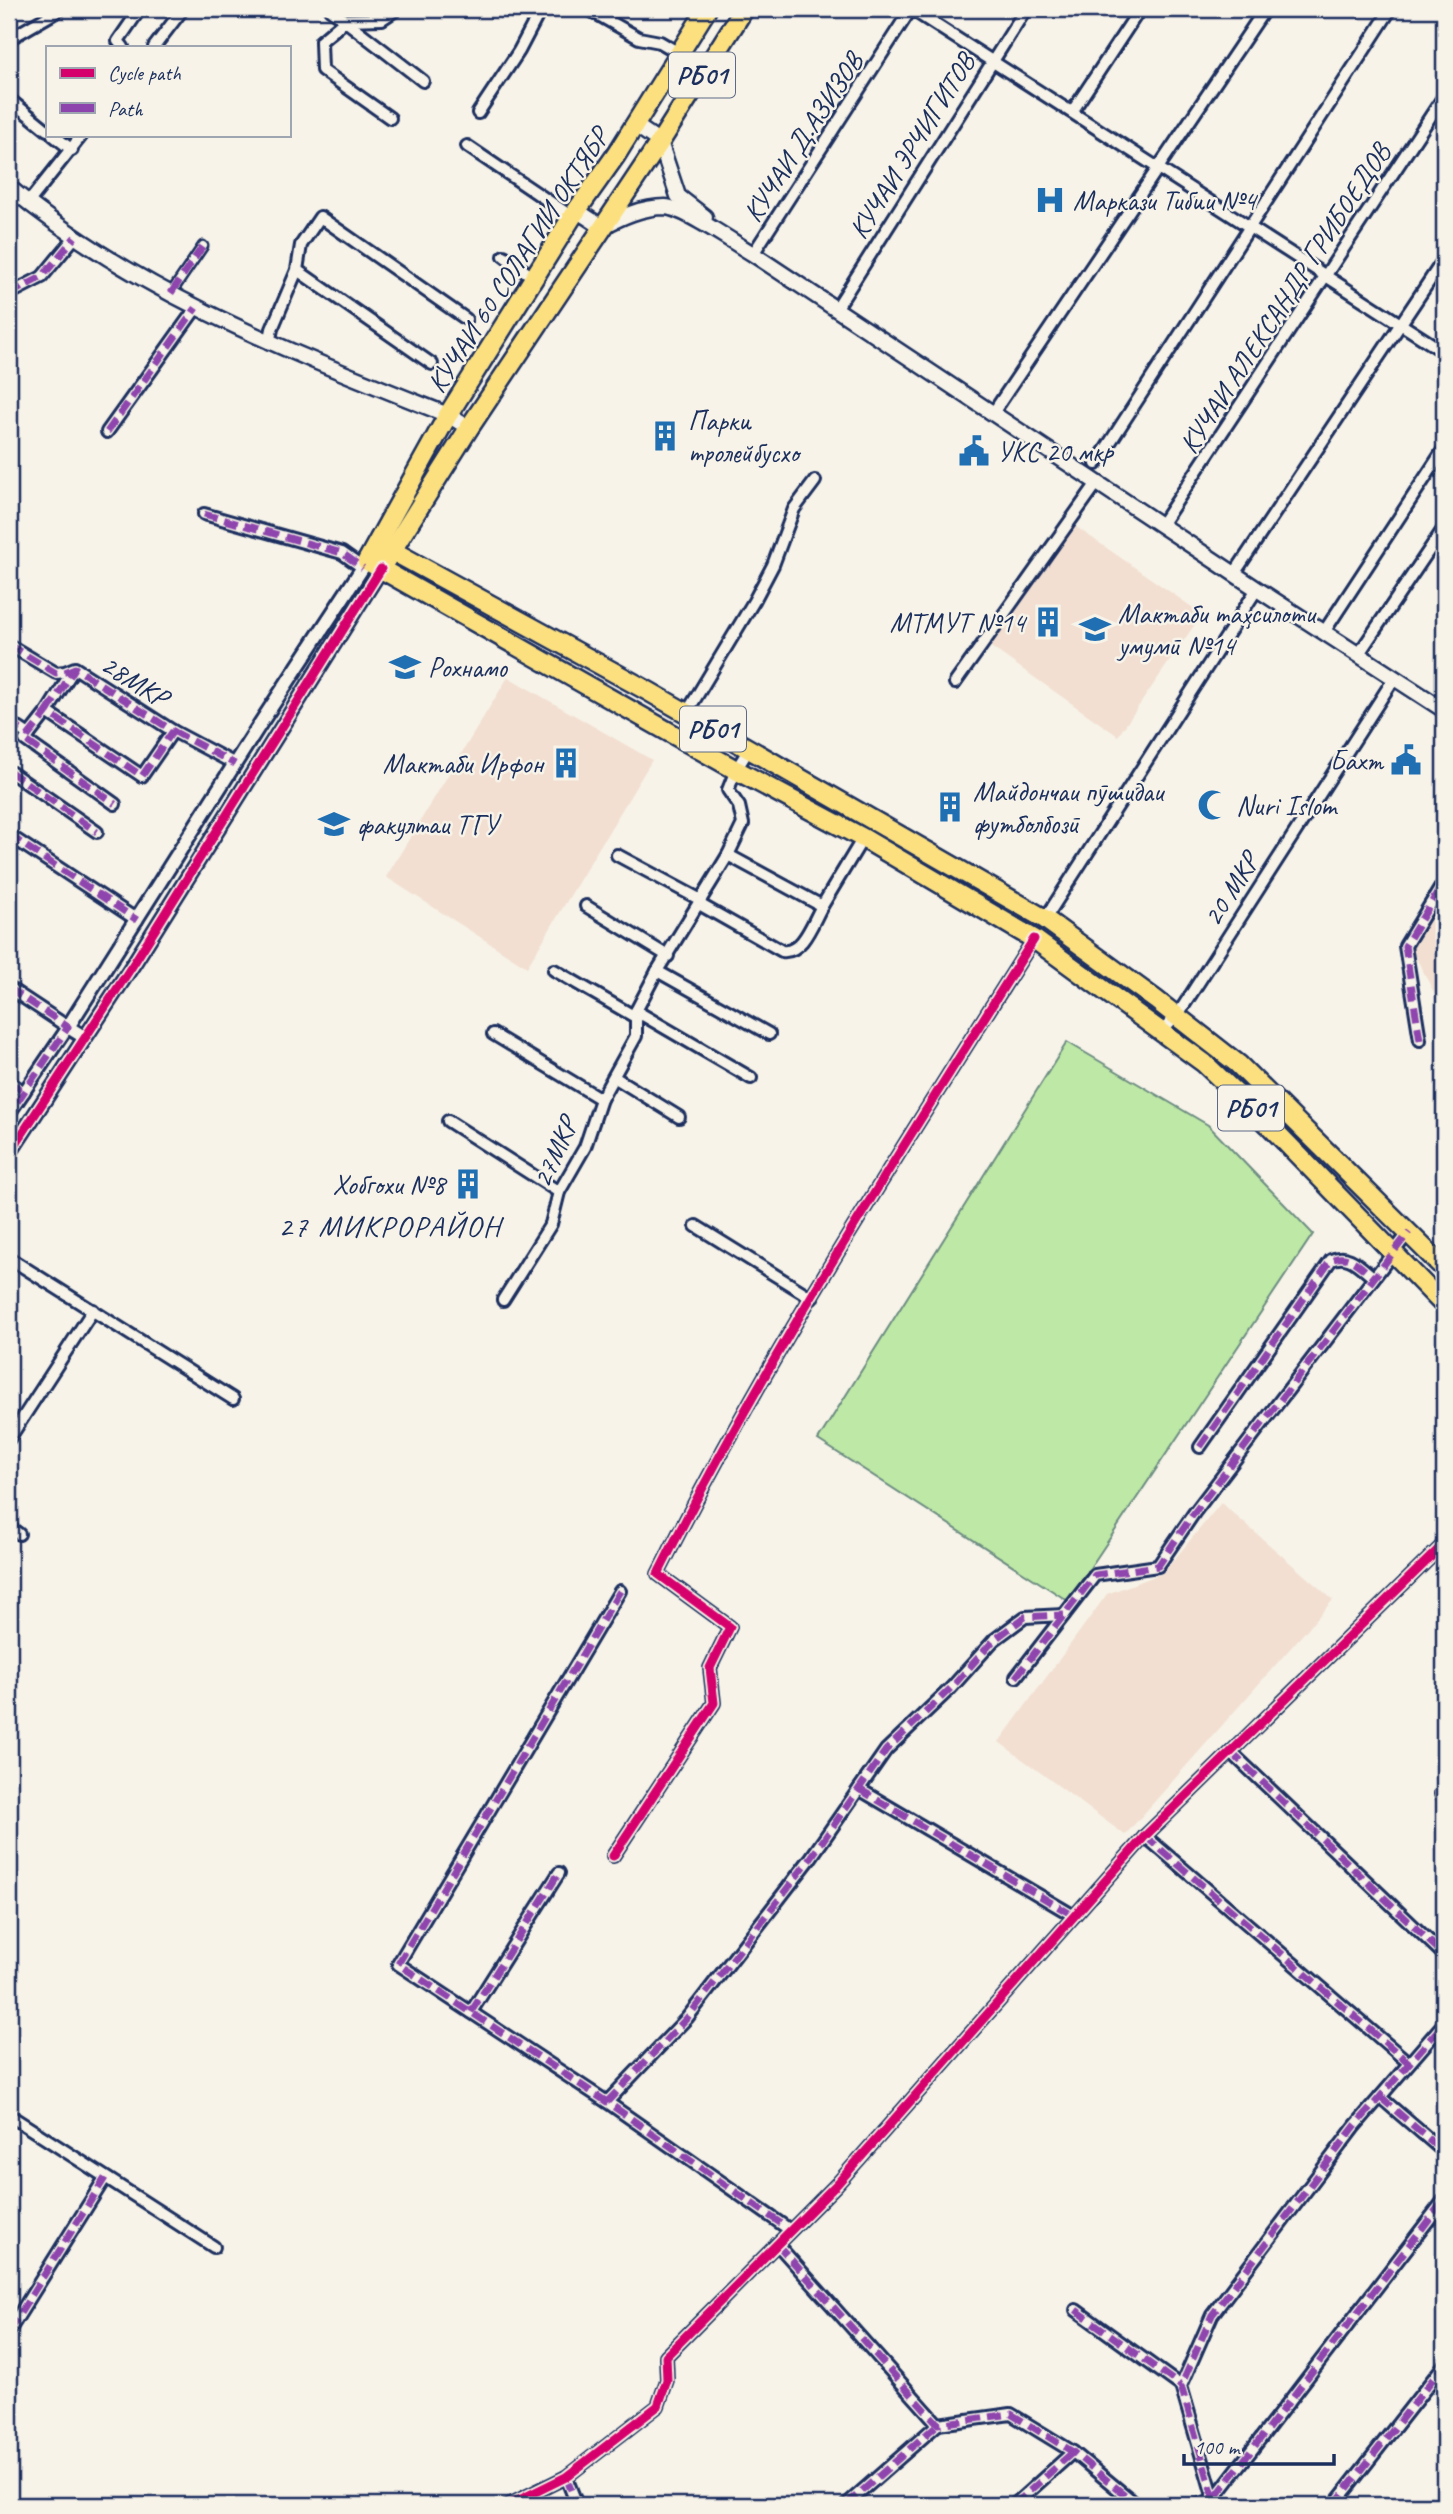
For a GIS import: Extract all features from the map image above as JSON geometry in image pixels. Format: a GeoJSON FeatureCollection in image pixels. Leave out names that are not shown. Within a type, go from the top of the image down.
{"type":"FeatureCollection","features":[{"type":"Feature","properties":{"kind":"highway","name":"КУЧАИ 60 СОЛАГИИ ОКТЯБР"},"geometry":{"type":"LineString","coordinates":[[385,547],[449,415],[534,278],[569,212],[635,125],[707,9]]}},
{"type":"Feature","properties":{"kind":"highway","name":"РБ01"},"geometry":{"type":"LineString","coordinates":[[744,9],[660,142],[469,428],[370,566],[863,838],[1034,939],[1204,1063],[1444,1306]]}},
{"type":"Feature","properties":{"kind":"highway","name":"РБ01"},"geometry":{"type":"LineString","coordinates":[[385,547],[749,749],[1045,919],[1238,1064],[1444,1268]]}},
{"type":"Feature","properties":{"kind":"main road"},"geometry":{"type":"LineString","coordinates":[[635,125],[660,142],[678,196],[753,254]]}},
{"type":"Feature","properties":{"kind":"main road"},"geometry":{"type":"LineString","coordinates":[[9,187],[75,237],[196,308],[269,343],[449,415],[469,428]]}},
{"type":"Feature","properties":{"kind":"main road"},"geometry":{"type":"LineString","coordinates":[[569,212],[601,227],[628,214],[652,208],[676,209],[753,254],[993,413],[1095,486],[1161,525],[1444,710]]}},
{"type":"Feature","properties":{"kind":"street"},"geometry":{"type":"LineString","coordinates":[[9,39],[61,9]]}},
{"type":"Feature","properties":{"kind":"street"},"geometry":{"type":"LineString","coordinates":[[122,46],[118,41],[140,9]]}},
{"type":"Feature","properties":{"kind":"street"},"geometry":{"type":"LineString","coordinates":[[155,46],[183,9]]}},
{"type":"Feature","properties":{"kind":"street"},"geometry":{"type":"LineString","coordinates":[[330,9],[422,81]]}},
{"type":"Feature","properties":{"kind":"street"},"geometry":{"type":"LineString","coordinates":[[390,118],[322,70],[321,41],[346,20],[382,19],[397,9]]}},
{"type":"Feature","properties":{"kind":"street"},"geometry":{"type":"LineString","coordinates":[[478,113],[519,51],[541,9]]}},
{"type":"Feature","properties":{"kind":"street"},"geometry":{"type":"LineString","coordinates":[[588,9],[639,38],[660,42],[679,53]]}},
{"type":"Feature","properties":{"kind":"street"},"geometry":{"type":"LineString","coordinates":[[911,9],[1444,352]]}},
{"type":"Feature","properties":{"kind":"street","name":"КУЧАИ Д.АЗИЗОВ"},"geometry":{"type":"LineString","coordinates":[[753,254],[911,9]]}},
{"type":"Feature","properties":{"kind":"street","name":"КУЧАИ ЭРЧИГИТОВ"},"geometry":{"type":"LineString","coordinates":[[836,309],[1026,9]]}},
{"type":"Feature","properties":{"kind":"street"},"geometry":{"type":"LineString","coordinates":[[1072,112],[1140,9]]}},
{"type":"Feature","properties":{"kind":"street"},"geometry":{"type":"LineString","coordinates":[[993,413],[1265,9]]}},
{"type":"Feature","properties":{"kind":"street"},"geometry":{"type":"LineString","coordinates":[[1096,464],[1391,9]]}},
{"type":"Feature","properties":{"kind":"street","name":"КУЧАИ АЛЕКСАНДР ГРИБОЕДОВ"},"geometry":{"type":"LineString","coordinates":[[1161,525],[1444,96]]}},
{"type":"Feature","properties":{"kind":"street"},"geometry":{"type":"LineString","coordinates":[[9,99],[46,129]]}},
{"type":"Feature","properties":{"kind":"street"},"geometry":{"type":"LineString","coordinates":[[54,136],[72,150]]}},
{"type":"Feature","properties":{"kind":"street"},"geometry":{"type":"LineString","coordinates":[[28,203],[81,136]]}},
{"type":"Feature","properties":{"kind":"street"},"geometry":{"type":"LineString","coordinates":[[467,146],[569,212]]}},
{"type":"Feature","properties":{"kind":"street"},"geometry":{"type":"LineString","coordinates":[[269,343],[272,329],[297,270],[301,244],[320,217],[466,319]]}},
{"type":"Feature","properties":{"kind":"street"},"geometry":{"type":"LineString","coordinates":[[9,294],[41,277],[75,237]]}},
{"type":"Feature","properties":{"kind":"street"},"geometry":{"type":"LineString","coordinates":[[171,293],[203,246]]}},
{"type":"Feature","properties":{"kind":"street"},"geometry":{"type":"LineString","coordinates":[[504,256],[534,278]]}},
{"type":"Feature","properties":{"kind":"street"},"geometry":{"type":"LineString","coordinates":[[1234,574],[1444,259]]}},
{"type":"Feature","properties":{"kind":"street"},"geometry":{"type":"LineString","coordinates":[[297,270],[432,364]]}},
{"type":"Feature","properties":{"kind":"street"},"geometry":{"type":"LineString","coordinates":[[107,432],[196,308]]}},
{"type":"Feature","properties":{"kind":"street"},"geometry":{"type":"LineString","coordinates":[[1324,632],[1444,449]]}},
{"type":"Feature","properties":{"kind":"street"},"geometry":{"type":"LineString","coordinates":[[686,714],[773,565],[794,509],[815,481]]}},
{"type":"Feature","properties":{"kind":"street"},"geometry":{"type":"LineString","coordinates":[[955,682],[1095,486]]}},
{"type":"Feature","properties":{"kind":"street"},"geometry":{"type":"LineString","coordinates":[[204,514],[342,553],[370,566]]}},
{"type":"Feature","properties":{"kind":"street"},"geometry":{"type":"LineString","coordinates":[[1358,655],[1444,528]]}},
{"type":"Feature","properties":{"kind":"street"},"geometry":{"type":"LineString","coordinates":[[9,1115],[304,657],[370,566]]}},
{"type":"Feature","properties":{"kind":"street"},"geometry":{"type":"LineString","coordinates":[[9,1154],[134,963],[320,668],[370,566]]}},
{"type":"Feature","properties":{"kind":"street"},"geometry":{"type":"LineString","coordinates":[[1045,919],[1256,589]]}},
{"type":"Feature","properties":{"kind":"street","name":"28МКР"},"geometry":{"type":"LineString","coordinates":[[9,645],[56,673],[75,668],[173,730],[142,776],[47,712]]}},
{"type":"Feature","properties":{"kind":"street"},"geometry":{"type":"LineString","coordinates":[[304,657],[320,668]]}},
{"type":"Feature","properties":{"kind":"street"},"geometry":{"type":"LineString","coordinates":[[75,668],[25,740],[115,804]]}},
{"type":"Feature","properties":{"kind":"street","name":"20 МКР"},"geometry":{"type":"LineString","coordinates":[[1161,1032],[1177,1016],[1393,679]]}},
{"type":"Feature","properties":{"kind":"street"},"geometry":{"type":"LineString","coordinates":[[271,708],[287,720]]}},
{"type":"Feature","properties":{"kind":"street"},"geometry":{"type":"LineString","coordinates":[[9,722],[29,735]]}},
{"type":"Feature","properties":{"kind":"street"},"geometry":{"type":"LineString","coordinates":[[173,730],[235,764]]}},
{"type":"Feature","properties":{"kind":"street"},"geometry":{"type":"LineString","coordinates":[[736,770],[749,749]]}},
{"type":"Feature","properties":{"kind":"street","name":"27МКР"},"geometry":{"type":"LineString","coordinates":[[503,1300],[551,1224],[559,1192],[585,1147],[601,1099],[636,1036],[637,1014],[657,971],[728,855],[743,824],[739,806],[728,790],[736,770]]}},
{"type":"Feature","properties":{"kind":"street"},"geometry":{"type":"LineString","coordinates":[[9,771],[96,832]]}},
{"type":"Feature","properties":{"kind":"street"},"geometry":{"type":"LineString","coordinates":[[9,835],[137,920]]}},
{"type":"Feature","properties":{"kind":"street"},"geometry":{"type":"LineString","coordinates":[[617,855],[782,951],[789,952],[800,946],[863,838]]}},
{"type":"Feature","properties":{"kind":"street"},"geometry":{"type":"LineString","coordinates":[[728,855],[822,906]]}},
{"type":"Feature","properties":{"kind":"street"},"geometry":{"type":"LineString","coordinates":[[1420,1040],[1405,946],[1444,882]]}},
{"type":"Feature","properties":{"kind":"street"},"geometry":{"type":"LineString","coordinates":[[586,906],[668,956]]}},
{"type":"Feature","properties":{"kind":"street"},"geometry":{"type":"LineString","coordinates":[[613,1856],[714,1703],[710,1668],[730,1627],[659,1574],[741,1416],[895,1160],[1034,939]]}},
{"type":"Feature","properties":{"kind":"street"},"geometry":{"type":"LineString","coordinates":[[554,970],[751,1077]]}},
{"type":"Feature","properties":{"kind":"street"},"geometry":{"type":"LineString","coordinates":[[657,971],[769,1034]]}},
{"type":"Feature","properties":{"kind":"street"},"geometry":{"type":"LineString","coordinates":[[9,988],[84,1037]]}},
{"type":"Feature","properties":{"kind":"street","name":"27МКР"},"geometry":{"type":"LineString","coordinates":[[493,1034],[601,1099]]}},
{"type":"Feature","properties":{"kind":"street"},"geometry":{"type":"LineString","coordinates":[[614,1077],[679,1116]]}},
{"type":"Feature","properties":{"kind":"street"},"geometry":{"type":"LineString","coordinates":[[9,1082],[24,1092]]}},
{"type":"Feature","properties":{"kind":"street"},"geometry":{"type":"LineString","coordinates":[[448,1121],[559,1192]]}},
{"type":"Feature","properties":{"kind":"street"},"geometry":{"type":"LineString","coordinates":[[696,1226],[811,1298]]}},
{"type":"Feature","properties":{"kind":"street"},"geometry":{"type":"LineString","coordinates":[[1016,1676],[1095,1575],[1158,1566],[1194,1513],[1409,1232]]}},
{"type":"Feature","properties":{"kind":"street"},"geometry":{"type":"LineString","coordinates":[[1200,1447],[1331,1260],[1341,1256],[1348,1257],[1373,1277]]}},
{"type":"Feature","properties":{"kind":"street"},"geometry":{"type":"LineString","coordinates":[[9,1258],[233,1399]]}},
{"type":"Feature","properties":{"kind":"street"},"geometry":{"type":"LineString","coordinates":[[9,1439],[93,1310]]}},
{"type":"Feature","properties":{"kind":"street"},"geometry":{"type":"LineString","coordinates":[[509,2505],[566,2477],[659,2406],[667,2380],[666,2356],[837,2184],[1144,1836],[1444,1544]]}},
{"type":"Feature","properties":{"kind":"street"},"geometry":{"type":"LineString","coordinates":[[620,1591],[398,1964],[607,2102],[790,2230]]}},
{"type":"Feature","properties":{"kind":"street"},"geometry":{"type":"LineString","coordinates":[[607,2102],[687,2018],[810,1859],[886,1750],[951,1688],[994,1640],[1024,1617],[1064,1615]]}},
{"type":"Feature","properties":{"kind":"street"},"geometry":{"type":"LineString","coordinates":[[1231,1752],[1444,1955]]}},
{"type":"Feature","properties":{"kind":"street"},"geometry":{"type":"LineString","coordinates":[[859,1789],[1074,1916]]}},
{"type":"Feature","properties":{"kind":"street"},"geometry":{"type":"LineString","coordinates":[[1144,1836],[1409,2063]]}},
{"type":"Feature","properties":{"kind":"street"},"geometry":{"type":"LineString","coordinates":[[471,2012],[559,1872]]}},
{"type":"Feature","properties":{"kind":"street"},"geometry":{"type":"LineString","coordinates":[[1181,2386],[1212,2315],[1355,2126],[1444,2023]]}},
{"type":"Feature","properties":{"kind":"street"},"geometry":{"type":"LineString","coordinates":[[1380,2098],[1444,2152]]}},
{"type":"Feature","properties":{"kind":"street"},"geometry":{"type":"LineString","coordinates":[[9,2115],[214,2247]]}},
{"type":"Feature","properties":{"kind":"street"},"geometry":{"type":"LineString","coordinates":[[9,2331],[105,2178]]}},
{"type":"Feature","properties":{"kind":"street"},"geometry":{"type":"LineString","coordinates":[[1198,2505],[1214,2499],[1444,2200]]}},
{"type":"Feature","properties":{"kind":"street"},"geometry":{"type":"LineString","coordinates":[[777,2244],[938,2424]]}},
{"type":"Feature","properties":{"kind":"street"},"geometry":{"type":"LineString","coordinates":[[1076,2310],[1181,2386],[1214,2499]]}},
{"type":"Feature","properties":{"kind":"street"},"geometry":{"type":"LineString","coordinates":[[1334,2505],[1444,2365]]}},
{"type":"Feature","properties":{"kind":"street"},"geometry":{"type":"LineString","coordinates":[[846,2505],[938,2424],[1011,2414],[1073,2452],[1137,2505]]}},
{"type":"Feature","properties":{"kind":"street"},"geometry":{"type":"LineString","coordinates":[[1014,2505],[1073,2452]]}},
{"type":"Feature","properties":{"kind":"street"},"geometry":{"type":"LineString","coordinates":[[566,2477],[577,2505]]}},
{"type":"Feature","properties":{"kind":"shaded area","name":"Мактаби таҳсилоти умумӣ №14"},"geometry":{"type":"Polygon","coordinates":[[[1072,524],[1202,614],[1118,736],[988,645],[1072,524]]]}},
{"type":"Feature","properties":{"kind":"shaded area"},"geometry":{"type":"Polygon","coordinates":[[[508,677],[652,760],[527,967],[386,877],[508,677]]]}},
{"type":"Feature","properties":{"kind":"shaded area"},"geometry":{"type":"Polygon","coordinates":[[[1444,893],[1444,1012],[1409,944],[1444,893]]]}},
{"type":"Feature","properties":{"kind":"shaded area"},"geometry":{"type":"Polygon","coordinates":[[[1221,1503],[1333,1600],[1125,1835],[999,1742],[1107,1594],[1163,1573],[1221,1503]]]}},
{"type":"Feature","properties":{"kind":"green space"},"geometry":{"type":"Polygon","coordinates":[[[1067,1042],[1208,1125],[1313,1234],[1068,1601],[818,1440],[1067,1042]]]}},
{"type":"Feature","properties":{"kind":"marked path"},"geometry":{"type":"LineString","coordinates":[[9,294],[42,277],[75,237]]}},
{"type":"Feature","properties":{"kind":"marked path"},"geometry":{"type":"LineString","coordinates":[[171,293],[203,246]]}},
{"type":"Feature","properties":{"kind":"marked path"},"geometry":{"type":"LineString","coordinates":[[107,432],[196,308]]}},
{"type":"Feature","properties":{"kind":"marked path"},"geometry":{"type":"LineString","coordinates":[[204,514],[342,553],[363,568]]}},
{"type":"Feature","properties":{"kind":"marked path"},"geometry":{"type":"LineString","coordinates":[[9,645],[56,673],[75,668],[173,731],[142,776],[47,712],[25,740],[115,804]]}},
{"type":"Feature","properties":{"kind":"marked path"},"geometry":{"type":"LineString","coordinates":[[47,712],[75,668]]}},
{"type":"Feature","properties":{"kind":"marked path"},"geometry":{"type":"LineString","coordinates":[[9,722],[29,735]]}},
{"type":"Feature","properties":{"kind":"marked path"},"geometry":{"type":"LineString","coordinates":[[173,731],[235,764]]}},
{"type":"Feature","properties":{"kind":"marked path"},"geometry":{"type":"LineString","coordinates":[[9,771],[97,832]]}},
{"type":"Feature","properties":{"kind":"marked path"},"geometry":{"type":"LineString","coordinates":[[9,835],[137,920]]}},
{"type":"Feature","properties":{"kind":"marked path"},"geometry":{"type":"LineString","coordinates":[[1420,1040],[1405,946],[1444,882]]}},
{"type":"Feature","properties":{"kind":"marked path"},"geometry":{"type":"LineString","coordinates":[[9,988],[68,1027],[9,1114]]}},
{"type":"Feature","properties":{"kind":"marked path"},"geometry":{"type":"LineString","coordinates":[[9,1082],[24,1092]]}},
{"type":"Feature","properties":{"kind":"marked path"},"geometry":{"type":"LineString","coordinates":[[1016,1677],[1095,1575],[1158,1566],[1194,1513],[1409,1232]]}},
{"type":"Feature","properties":{"kind":"marked path"},"geometry":{"type":"LineString","coordinates":[[1200,1447],[1331,1260],[1349,1259],[1373,1277]]}},
{"type":"Feature","properties":{"kind":"marked path"},"geometry":{"type":"LineString","coordinates":[[620,1591],[398,1964],[607,2102],[790,2230]]}},
{"type":"Feature","properties":{"kind":"marked path"},"geometry":{"type":"LineString","coordinates":[[607,2102],[687,2018],[810,1859],[886,1750],[951,1688],[994,1640],[1025,1617],[1064,1615]]}},
{"type":"Feature","properties":{"kind":"marked path"},"geometry":{"type":"LineString","coordinates":[[1231,1752],[1444,1955]]}},
{"type":"Feature","properties":{"kind":"marked path"},"geometry":{"type":"LineString","coordinates":[[859,1789],[1074,1916]]}},
{"type":"Feature","properties":{"kind":"marked path"},"geometry":{"type":"LineString","coordinates":[[1441,1794],[1444,1797]]}},
{"type":"Feature","properties":{"kind":"marked path"},"geometry":{"type":"LineString","coordinates":[[1145,1836],[1409,2063]]}},
{"type":"Feature","properties":{"kind":"marked path"},"geometry":{"type":"LineString","coordinates":[[471,2012],[559,1873]]}},
{"type":"Feature","properties":{"kind":"marked path"},"geometry":{"type":"LineString","coordinates":[[1214,2499],[1181,2386],[1212,2315],[1355,2126],[1444,2023]]}},
{"type":"Feature","properties":{"kind":"marked path"},"geometry":{"type":"LineString","coordinates":[[1380,2097],[1444,2152]]}},
{"type":"Feature","properties":{"kind":"marked path"},"geometry":{"type":"LineString","coordinates":[[9,2331],[105,2178]]}},
{"type":"Feature","properties":{"kind":"marked path"},"geometry":{"type":"LineString","coordinates":[[1198,2505],[1214,2499],[1444,2200]]}},
{"type":"Feature","properties":{"kind":"marked path"},"geometry":{"type":"LineString","coordinates":[[777,2244],[938,2424],[1011,2414],[1073,2452],[1137,2505]]}},
{"type":"Feature","properties":{"kind":"marked path"},"geometry":{"type":"LineString","coordinates":[[1076,2310],[1181,2386]]}},
{"type":"Feature","properties":{"kind":"marked path"},"geometry":{"type":"LineString","coordinates":[[1334,2505],[1444,2365]]}},
{"type":"Feature","properties":{"kind":"marked path"},"geometry":{"type":"LineString","coordinates":[[846,2505],[938,2424]]}},
{"type":"Feature","properties":{"kind":"marked path"},"geometry":{"type":"LineString","coordinates":[[1014,2505],[1073,2452]]}},
{"type":"Feature","properties":{"kind":"marked path"},"geometry":{"type":"LineString","coordinates":[[566,2477],[577,2505]]}},
{"type":"Feature","properties":{"kind":"cycle path"},"geometry":{"type":"LineString","coordinates":[[9,1154],[134,963],[381,569]]}},
{"type":"Feature","properties":{"kind":"cycle path"},"geometry":{"type":"LineString","coordinates":[[613,1856],[714,1703],[710,1668],[730,1627],[658,1574],[700,1492],[791,1331],[886,1173],[1034,939]]}},
{"type":"Feature","properties":{"kind":"cycle path"},"geometry":{"type":"LineString","coordinates":[[509,2505],[566,2477],[658,2406],[667,2380],[666,2356],[837,2184],[1145,1836],[1444,1544]]}},
{"type":"Feature","properties":{"kind":"place","name":"Маркази Тибии №4"},"geometry":{"type":"Point","coordinates":[1050,200]}},
{"type":"Feature","properties":{"kind":"place","name":"Парки тролейбусхо"},"geometry":{"type":"Point","coordinates":[665,436]}},
{"type":"Feature","properties":{"kind":"place","name":"УКС 20 мкр"},"geometry":{"type":"Point","coordinates":[974,451]}},
{"type":"Feature","properties":{"kind":"place","name":"МТМУТ №14"},"geometry":{"type":"Point","coordinates":[1048,622]}},
{"type":"Feature","properties":{"kind":"place","name":"Мактаби таҳсилоти умумӣ №14"},"geometry":{"type":"Point","coordinates":[1095,629]}},
{"type":"Feature","properties":{"kind":"place","name":"Рохнамо"},"geometry":{"type":"Point","coordinates":[405,667]}},
{"type":"Feature","properties":{"kind":"place","name":"Бахт"},"geometry":{"type":"Point","coordinates":[1406,760]}},
{"type":"Feature","properties":{"kind":"place","name":"Мактаби Ирфон"},"geometry":{"type":"Point","coordinates":[566,763]}},
{"type":"Feature","properties":{"kind":"place","name":"Nuri Islom"},"geometry":{"type":"Point","coordinates":[1213,805]}},
{"type":"Feature","properties":{"kind":"place","name":"Майдончаи пӯшидаи футболбозӣ"},"geometry":{"type":"Point","coordinates":[950,807]}},
{"type":"Feature","properties":{"kind":"place","name":"факултаи ТГУ"},"geometry":{"type":"Point","coordinates":[334,824]}},
{"type":"Feature","properties":{"kind":"place","name":"Хобгохи №8"},"geometry":{"type":"Point","coordinates":[468,1184]}},
{"type":"Feature","properties":{"kind":"district","name":"27 МИКРОРАЙОН"},"geometry":{"type":"Point","coordinates":[390,1226]}}]}
